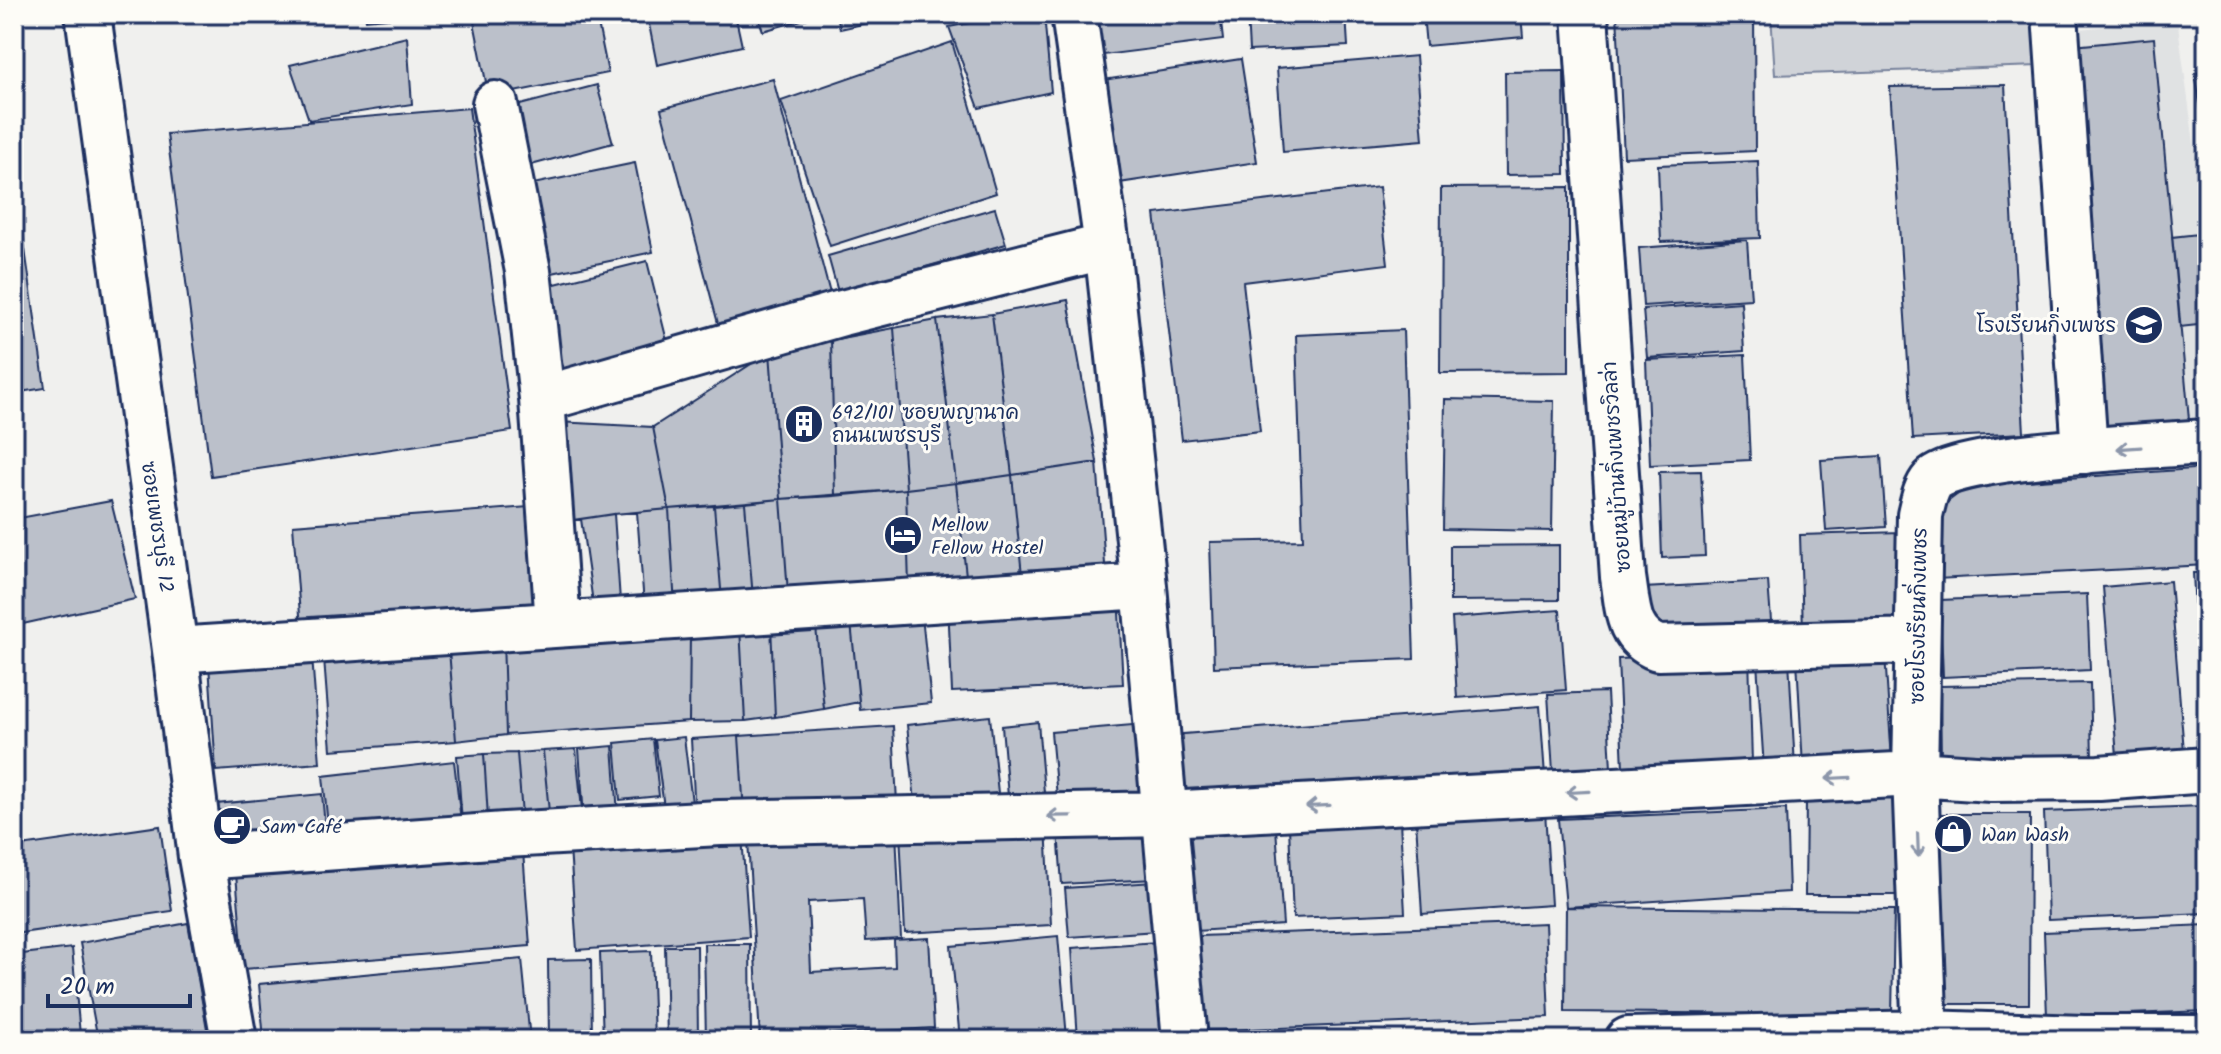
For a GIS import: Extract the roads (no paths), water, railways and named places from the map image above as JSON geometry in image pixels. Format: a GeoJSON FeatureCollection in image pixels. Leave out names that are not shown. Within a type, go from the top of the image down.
{"type":"FeatureCollection","features":[{"type":"Feature","properties":{"kind":"street","name":"ซอยเพชรบุรี 12"},"geometry":{"type":"LineString","coordinates":[[88,14],[201,857],[234,1040]]}},
{"type":"Feature","properties":{"kind":"street"},"geometry":{"type":"LineString","coordinates":[[1074,14],[1107,246],[1144,586],[1185,1040]]}},
{"type":"Feature","properties":{"kind":"street","name":"ซอยหมู่บ้านกิ่งเพชรวิลล่า"},"geometry":{"type":"LineString","coordinates":[[1585,14],[1622,562],[1632,625],[1643,642],[1658,648],[1917,641]]}},
{"type":"Feature","properties":{"kind":"street"},"geometry":{"type":"LineString","coordinates":[[2055,14],[2085,451]]}},
{"type":"Feature","properties":{"kind":"street"},"geometry":{"type":"LineString","coordinates":[[495,104],[528,271],[542,399],[558,624]]}},
{"type":"Feature","properties":{"kind":"street"},"geometry":{"type":"LineString","coordinates":[[542,399],[842,313],[1107,246]]}},
{"type":"Feature","properties":{"kind":"street","name":"ซอยโรงเรียนกิ่งเพชร"},"geometry":{"type":"LineString","coordinates":[[1925,1037],[1915,774],[1920,515],[1926,493],[1934,479],[1978,464],[2085,451],[2207,442]]}},
{"type":"Feature","properties":{"kind":"street"},"geometry":{"type":"LineString","coordinates":[[175,650],[1144,586]]}},
{"type":"Feature","properties":{"kind":"street"},"geometry":{"type":"LineString","coordinates":[[201,857],[720,823],[1166,814],[1915,774],[1991,779],[2099,778],[2207,770]]}},
{"type":"Feature","properties":{"kind":"street"},"geometry":{"type":"LineString","coordinates":[[1628,1040],[2207,1038]]}},
{"type":"Feature","properties":{"kind":"place","name":"โรงเรียนกิ่งเพชร"},"geometry":{"type":"Point","coordinates":[2144,325]}},
{"type":"Feature","properties":{"kind":"place","name":"692/101 ซอยพญานาค ถนนเพชรบุรี"},"geometry":{"type":"Point","coordinates":[804,424]}},
{"type":"Feature","properties":{"kind":"place","name":"Mellow Fellow Hostel"},"geometry":{"type":"Point","coordinates":[903,535]}},
{"type":"Feature","properties":{"kind":"place","name":"Sam Café"},"geometry":{"type":"Point","coordinates":[232,826]}},
{"type":"Feature","properties":{"kind":"place","name":"Wan Wash"},"geometry":{"type":"Point","coordinates":[1953,834]}}]}
